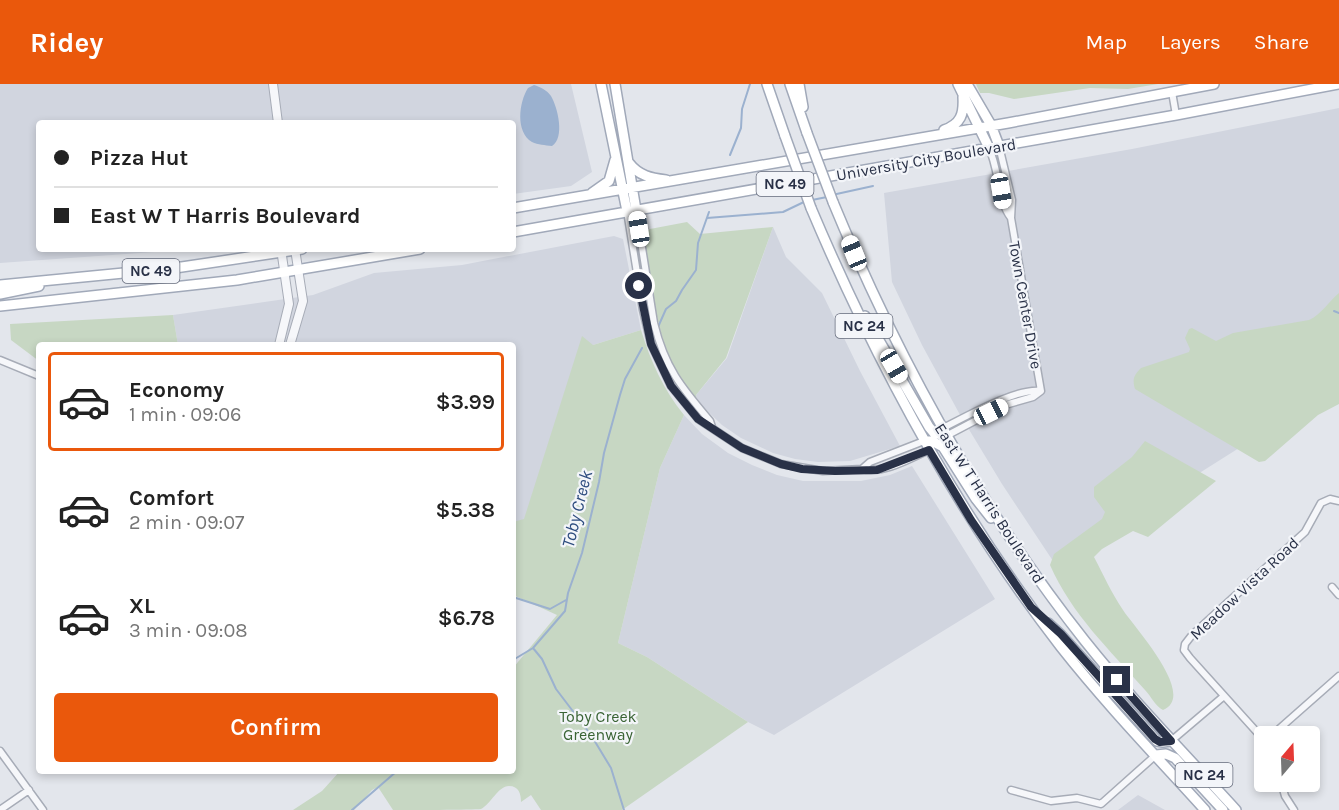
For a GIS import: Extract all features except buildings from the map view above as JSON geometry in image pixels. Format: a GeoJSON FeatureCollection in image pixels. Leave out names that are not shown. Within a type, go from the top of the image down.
{"type":"FeatureCollection","features":[{"type":"Feature","properties":{"kind":"main road"},"geometry":{"type":"LineString","coordinates":[[602,84],[616,154],[628,190],[631,210]]}},
{"type":"Feature","properties":{"kind":"main road"},"geometry":{"type":"LineString","coordinates":[[615,84],[629,164],[628,190]]}},
{"type":"Feature","properties":{"kind":"main road","name":"East W T Harris Boulevard"},"geometry":{"type":"LineString","coordinates":[[767,84],[811,208],[874,348],[929,450],[971,520],[1031,607],[1086,678],[1205,810]]}},
{"type":"Feature","properties":{"kind":"main road","name":"East W T Harris Boulevard"},"geometry":{"type":"LineString","coordinates":[[790,84],[833,202],[878,307],[943,433],[1055,602],[1171,741],[1186,754],[1236,810]]}},
{"type":"Feature","properties":{"kind":"main road"},"geometry":{"type":"LineString","coordinates":[[799,84],[807,133]]}},
{"type":"Feature","properties":{"kind":"main road"},"geometry":{"type":"LineString","coordinates":[[958,84],[986,127]]}},
{"type":"Feature","properties":{"kind":"main road"},"geometry":{"type":"LineString","coordinates":[[967,84],[994,147]]}},
{"type":"Feature","properties":{"kind":"main road","name":"University City Boulevard"},"geometry":{"type":"LineString","coordinates":[[516,208],[986,127],[1214,84]]}},
{"type":"Feature","properties":{"kind":"main road","name":"University City Boulevard"},"geometry":{"type":"LineString","coordinates":[[516,231],[1176,115],[1338,84]]}},
{"type":"Feature","properties":{"kind":"main road"},"geometry":{"type":"LineString","coordinates":[[923,138],[957,124],[963,114],[963,94]]}},
{"type":"Feature","properties":{"kind":"main road"},"geometry":{"type":"LineString","coordinates":[[586,196],[609,182],[616,154]]}},
{"type":"Feature","properties":{"kind":"main road"},"geometry":{"type":"LineString","coordinates":[[629,164],[645,176],[678,181]]}},
{"type":"Feature","properties":{"kind":"main road","name":"NC 49"},"geometry":{"type":"LineString","coordinates":[[0,285],[175,268],[270,252]]}},
{"type":"Feature","properties":{"kind":"main road","name":"NC 49"},"geometry":{"type":"LineString","coordinates":[[0,306],[180,288],[285,274],[404,252]]}},
{"type":"Feature","properties":{"kind":"main road"},"geometry":{"type":"LineString","coordinates":[[0,294],[62,280]]}},
{"type":"Feature","properties":{"kind":"main road"},"geometry":{"type":"LineString","coordinates":[[851,297],[877,336],[929,427],[934,433],[943,433]]}},
{"type":"Feature","properties":{"kind":"main road"},"geometry":{"type":"LineString","coordinates":[[924,441],[932,441],[943,447],[981,505],[1006,531]]}},
{"type":"Feature","properties":{"kind":"main road"},"geometry":{"type":"LineString","coordinates":[[1031,607],[1061,634],[1155,739],[1160,742],[1171,741]]}},
{"type":"Feature","properties":{"kind":"main road"},"geometry":{"type":"LineString","coordinates":[[1156,755],[1166,754],[1175,758],[1223,810]]}},
{"type":"Feature","properties":{"kind":"street"},"geometry":{"type":"LineString","coordinates":[[273,84],[278,120]]}},
{"type":"Feature","properties":{"kind":"street"},"geometry":{"type":"LineString","coordinates":[[1172,92],[1176,115]]}},
{"type":"Feature","properties":{"kind":"street","name":"Town Center Drive"},"geometry":{"type":"LineString","coordinates":[[943,433],[1005,405],[1033,397],[1041,392],[1011,218],[1012,200],[994,147]]}},
{"type":"Feature","properties":{"kind":"street"},"geometry":{"type":"LineString","coordinates":[[631,210],[659,342],[679,385],[710,421],[712,427]]}},
{"type":"Feature","properties":{"kind":"street"},"geometry":{"type":"LineString","coordinates":[[631,210],[643,310],[653,349],[676,394],[698,419],[742,448],[781,464],[823,471],[862,469],[873,471],[929,450]]}},
{"type":"Feature","properties":{"kind":"street"},"geometry":{"type":"LineString","coordinates":[[280,342],[289,304],[282,252]]}},
{"type":"Feature","properties":{"kind":"street"},"geometry":{"type":"LineString","coordinates":[[291,342],[303,301],[297,252]]}},
{"type":"Feature","properties":{"kind":"street"},"geometry":{"type":"LineString","coordinates":[[0,360],[36,375]]}},
{"type":"Feature","properties":{"kind":"street"},"geometry":{"type":"LineString","coordinates":[[862,469],[870,462],[924,441]]}},
{"type":"Feature","properties":{"kind":"street","name":"Meadow Vista Road"},"geometry":{"type":"LineString","coordinates":[[1254,729],[1190,658],[1184,650],[1185,644],[1192,635],[1305,532],[1321,503],[1330,499],[1339,501]]}},
{"type":"Feature","properties":{"kind":"street"},"geometry":{"type":"LineString","coordinates":[[1332,587],[1339,595]]}},
{"type":"Feature","properties":{"kind":"street"},"geometry":{"type":"LineString","coordinates":[[1282,726],[1339,676]]}},
{"type":"Feature","properties":{"kind":"street"},"geometry":{"type":"LineString","coordinates":[[1171,741],[1224,696]]}},
{"type":"Feature","properties":{"kind":"street"},"geometry":{"type":"LineString","coordinates":[[0,751],[43,810]]}},
{"type":"Feature","properties":{"kind":"street"},"geometry":{"type":"LineString","coordinates":[[1011,790],[1051,801],[1077,798],[1101,804],[1156,755]]}},
{"type":"Feature","properties":{"kind":"street"},"geometry":{"type":"LineString","coordinates":[[0,810],[29,790]]}},
{"type":"Feature","properties":{"kind":"street"},"geometry":{"type":"LineString","coordinates":[[1284,792],[1294,810]]}},
{"type":"Feature","properties":{"kind":"shaded area"},"geometry":{"type":"Polygon","coordinates":[[[0,84],[571,84],[592,172],[571,186],[516,194],[516,120],[36,120],[36,252],[154,252],[0,263],[0,84]]]}},
{"type":"Feature","properties":{"kind":"shaded area"},"geometry":{"type":"Polygon","coordinates":[[[1339,108],[1339,385],[1055,564],[1002,484],[959,413],[922,345],[892,282],[884,193],[1132,149],[1339,108]]]}},
{"type":"Feature","properties":{"kind":"shaded area"},"geometry":{"type":"Polygon","coordinates":[[[773,227],[786,257],[822,293],[900,446],[850,461],[818,462],[795,459],[773,453],[741,438],[722,425],[697,401],[696,395],[727,358],[773,227]]]}},
{"type":"Feature","properties":{"kind":"shaded area"},"geometry":{"type":"Polygon","coordinates":[[[614,236],[623,239],[641,330],[593,345],[529,534],[516,537],[516,342],[178,342],[173,315],[313,295],[374,273],[462,265],[614,236]]]}},
{"type":"Feature","properties":{"kind":"shaded area"},"geometry":{"type":"Polygon","coordinates":[[[684,415],[702,434],[728,453],[777,475],[803,481],[861,481],[890,475],[912,466],[995,599],[774,735],[748,722],[647,657],[618,643],[660,468],[684,415]]]}},
{"type":"Feature","properties":{"kind":"shaded area"},"geometry":{"type":"Polygon","coordinates":[[[1138,795],[1165,810],[1118,810],[1138,795]]]}},
{"type":"Feature","properties":{"kind":"green space"},"geometry":{"type":"Polygon","coordinates":[[[976,84],[1158,84],[1128,89],[1090,88],[1014,99],[980,93],[976,84]]]}},
{"type":"Feature","properties":{"kind":"green space"},"geometry":{"type":"Polygon","coordinates":[[[687,222],[700,234],[773,227],[726,358],[696,395],[697,401],[678,374],[664,342],[655,308],[643,239],[650,229],[687,222]]]}},
{"type":"Feature","properties":{"kind":"green space"},"geometry":{"type":"Polygon","coordinates":[[[1339,293],[1339,404],[1318,415],[1265,461],[1259,462],[1135,389],[1134,377],[1141,368],[1189,352],[1185,338],[1189,329],[1192,328],[1216,341],[1233,333],[1309,320],[1339,293]]]}},
{"type":"Feature","properties":{"kind":"green space"},"geometry":{"type":"Polygon","coordinates":[[[173,315],[178,342],[36,342],[36,359],[11,340],[10,324],[173,315]]]}},
{"type":"Feature","properties":{"kind":"green space","name":"Toby Creek Greenway"},"geometry":{"type":"Polygon","coordinates":[[[641,330],[658,375],[684,415],[660,468],[618,643],[647,657],[748,722],[622,810],[541,810],[531,795],[521,802],[519,791],[509,786],[501,789],[481,809],[393,810],[378,787],[372,790],[354,810],[293,810],[322,791],[337,774],[516,774],[516,664],[557,615],[516,596],[516,521],[524,519],[582,336],[593,345],[641,330]]]}},
{"type":"Feature","properties":{"kind":"green space"},"geometry":{"type":"Polygon","coordinates":[[[1145,441],[1216,481],[1148,537],[1133,531],[1102,549],[1094,557],[1119,604],[1150,645],[1169,677],[1173,691],[1172,702],[1163,710],[1080,616],[1050,565],[1054,554],[1102,519],[1105,512],[1094,497],[1094,487],[1132,457],[1145,441]]]}},
{"type":"Feature","properties":{"kind":"water"},"geometry":{"type":"Polygon","coordinates":[[[534,85],[543,89],[554,101],[559,130],[556,142],[552,146],[532,142],[523,131],[520,116],[522,101],[528,88],[534,85]]]}},
{"type":"Feature","properties":{"kind":"waterway","name":"Toby Creek"},"geometry":{"type":"LineString","coordinates":[[730,155],[741,128],[742,109],[750,84]]}},
{"type":"Feature","properties":{"kind":"waterway"},"geometry":{"type":"LineString","coordinates":[[832,195],[873,186]]}},
{"type":"Feature","properties":{"kind":"waterway"},"geometry":{"type":"LineString","coordinates":[[812,200],[827,197]]}},
{"type":"Feature","properties":{"kind":"waterway"},"geometry":{"type":"LineString","coordinates":[[707,218],[783,212],[806,201]]}},
{"type":"Feature","properties":{"kind":"waterway","name":"Toby Creek"},"geometry":{"type":"LineString","coordinates":[[658,327],[666,309],[676,301],[696,270],[698,243],[709,212]]}},
{"type":"Feature","properties":{"kind":"waterway"},"geometry":{"type":"LineString","coordinates":[[1334,311],[1339,313]]}},
{"type":"Feature","properties":{"kind":"waterway","name":"Toby Creek"},"geometry":{"type":"LineString","coordinates":[[516,658],[533,648],[565,611],[568,593],[582,553],[604,453],[620,395],[625,379],[642,348]]}},
{"type":"Feature","properties":{"kind":"waterway"},"geometry":{"type":"LineString","coordinates":[[516,598],[550,609],[566,600]]}},
{"type":"Feature","properties":{"kind":"waterway"},"geometry":{"type":"LineString","coordinates":[[533,648],[542,659],[556,689],[591,735],[611,768],[624,810]]}},
{"type":"Feature","properties":{"kind":"waterway","name":"Toby Creek"},"geometry":{"type":"LineString","coordinates":[[352,810],[394,774]]}},
{"type":"Feature","properties":{"kind":"route"},"geometry":{"type":"LineString","coordinates":[[639,286],[651,344],[676,394],[704,424],[742,448],[781,464],[802,469],[835,471],[877,470],[929,450],[971,520],[1031,607],[1061,634],[1157,741],[1171,741],[1117,680]]}}]}
